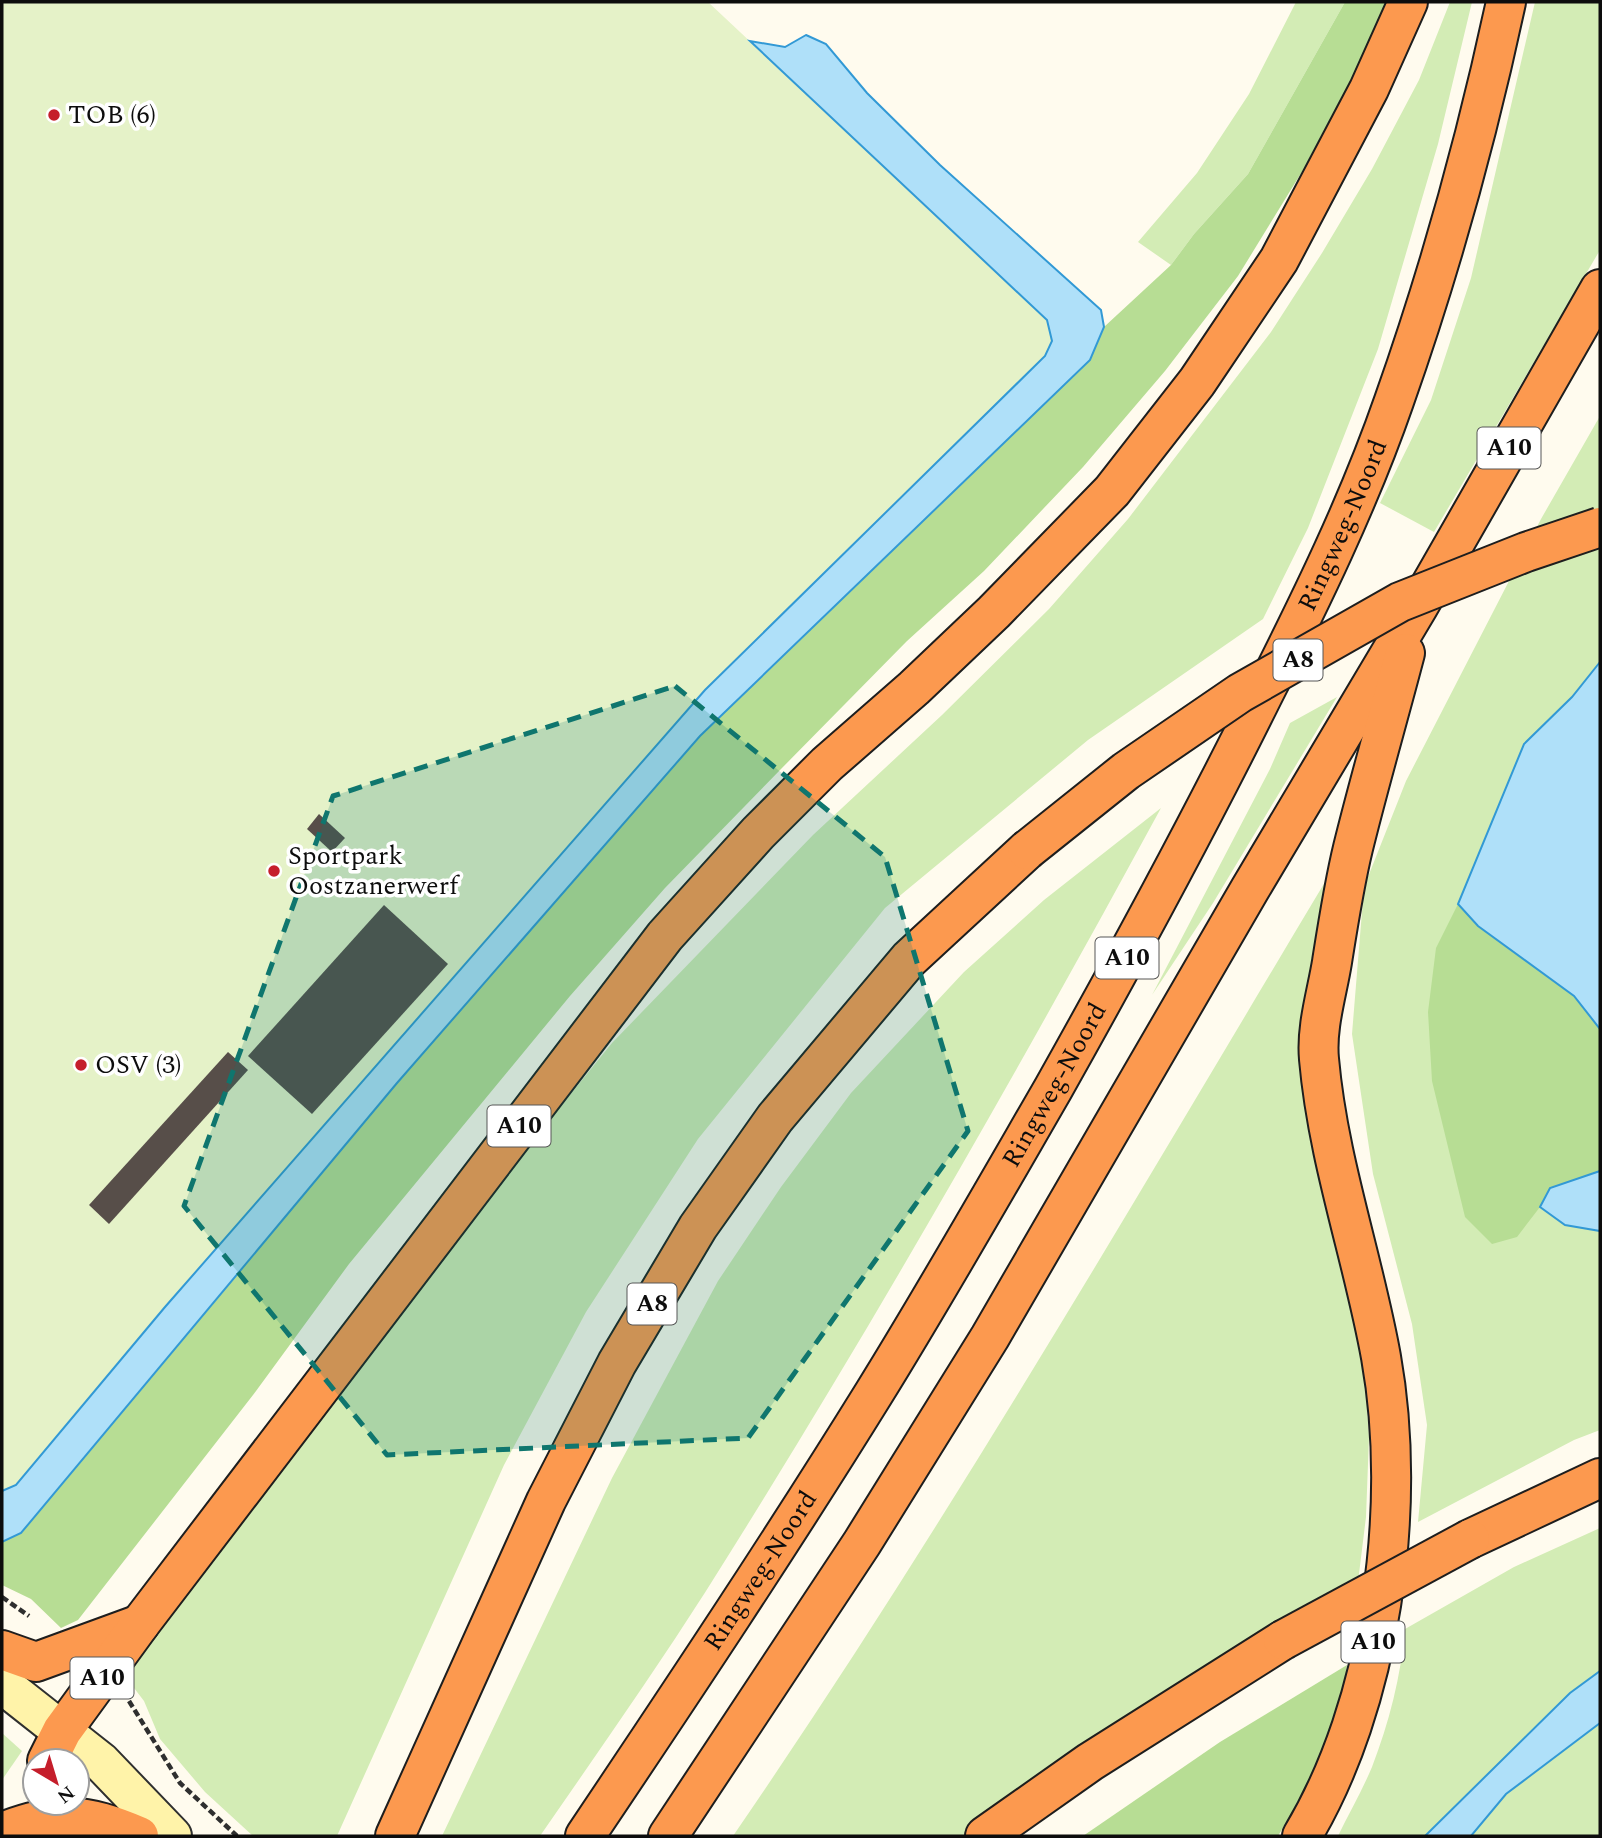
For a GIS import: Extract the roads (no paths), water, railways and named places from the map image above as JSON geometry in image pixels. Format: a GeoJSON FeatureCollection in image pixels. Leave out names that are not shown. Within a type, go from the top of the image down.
{"type":"FeatureCollection","features":[{"type":"Feature","properties":{"kind":"highway","name":"A10"},"geometry":{"type":"LineString","coordinates":[[54,1746],[140,1624],[665,936],[775,816],[827,764],[914,688],[994,612],[1103,500],[1189,393],[1279,260],[1369,89],[1408,2]]}},
{"type":"Feature","properties":{"kind":"highway","name":"Ringweg-Noord"},"geometry":{"type":"LineString","coordinates":[[584,1836],[749,1589],[874,1392],[982,1212],[1105,998],[1221,780],[1309,604],[1394,403],[1461,187],[1506,2]]}},
{"type":"Feature","properties":{"kind":"highway","name":"A10"},"geometry":{"type":"LineString","coordinates":[[668,1836],[862,1543],[990,1337],[1250,889],[1418,607],[1600,289]]}},
{"type":"Feature","properties":{"kind":"highway","name":"A8"},"geometry":{"type":"LineString","coordinates":[[395,1836],[547,1500],[617,1363],[698,1227],[775,1118],[909,959],[1027,850],[1126,771],[1240,693],[1400,603],[1526,552],[1600,527]]}},
{"type":"Feature","properties":{"kind":"highway","name":"A10"},"geometry":{"type":"LineString","coordinates":[[1302,1836],[1352,1728],[1379,1620],[1390,1516],[1390,1436],[1381,1358],[1340,1187],[1319,1056],[1321,1026],[1352,851],[1418,607]]}},
{"type":"Feature","properties":{"kind":"highway","name":"A10"},"geometry":{"type":"LineString","coordinates":[[985,1836],[1090,1762],[1283,1640],[1470,1539],[1600,1478]]}},
{"type":"Feature","properties":{"kind":"highway","name":"A10"},"geometry":{"type":"LineString","coordinates":[[2,1650],[36,1662],[140,1624]]}},
{"type":"Feature","properties":{"kind":"highway"},"geometry":{"type":"LineString","coordinates":[[24,1820],[76,1816],[109,1824],[139,1836]]}},
{"type":"Feature","properties":{"kind":"main road"},"geometry":{"type":"LineString","coordinates":[[2,1684],[54,1746],[101,1762],[172,1836]]}},
{"type":"Feature","properties":{"kind":"water"},"geometry":{"type":"Polygon","coordinates":[[[806,35],[826,44],[867,93],[940,165],[1101,310],[1104,327],[1090,360],[700,736],[397,1083],[21,1533],[2,1542],[2,1491],[16,1485],[165,1307],[705,690],[1045,356],[1052,341],[1047,320],[750,41],[785,47],[806,35]]]}},
{"type":"Feature","properties":{"kind":"water"},"geometry":{"type":"Polygon","coordinates":[[[1600,662],[1600,1029],[1574,996],[1478,926],[1458,904],[1524,744],[1572,697],[1600,662]]]}},
{"type":"Feature","properties":{"kind":"water"},"geometry":{"type":"Polygon","coordinates":[[[1600,1171],[1600,1231],[1565,1225],[1540,1207],[1550,1188],[1600,1171]]]}},
{"type":"Feature","properties":{"kind":"water"},"geometry":{"type":"Polygon","coordinates":[[[1600,1671],[1600,1723],[1506,1794],[1471,1836],[1425,1836],[1570,1693],[1600,1671]]]}},
{"type":"Feature","properties":{"kind":"place","name":"TOB (6)"},"geometry":{"type":"Point","coordinates":[54,115]}},
{"type":"Feature","properties":{"kind":"place","name":"Sportpark Oostzanerwerf"},"geometry":{"type":"Point","coordinates":[274,871]}},
{"type":"Feature","properties":{"kind":"place","name":"OSV (3)"},"geometry":{"type":"Point","coordinates":[81,1065]}}]}
